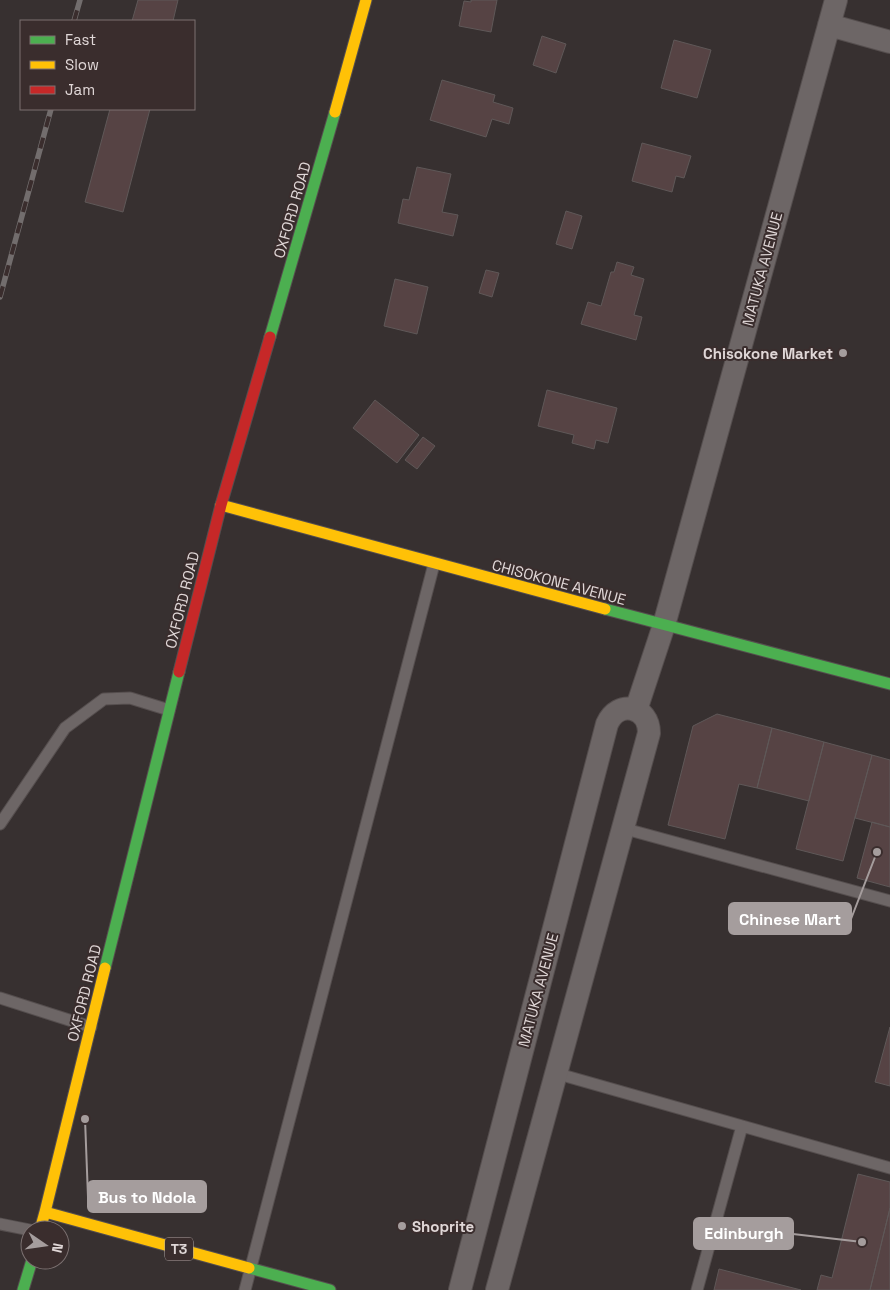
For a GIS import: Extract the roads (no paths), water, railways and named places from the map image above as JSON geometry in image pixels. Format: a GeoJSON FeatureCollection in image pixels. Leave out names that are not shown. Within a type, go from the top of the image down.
{"type":"FeatureCollection","features":[{"type":"Feature","properties":{"kind":"main road","name":"OXFORD ROAD"},"geometry":{"type":"LineString","coordinates":[[43,1220],[221,505],[345,79],[366,0]]}},
{"type":"Feature","properties":{"kind":"main road","name":"CHISOKONE AVENUE"},"geometry":{"type":"LineString","coordinates":[[221,505],[434,564],[890,684]]}},
{"type":"Feature","properties":{"kind":"main road","name":"T3"},"geometry":{"type":"LineString","coordinates":[[45,1212],[330,1290]]}},
{"type":"Feature","properties":{"kind":"main road"},"geometry":{"type":"LineString","coordinates":[[23,1290],[29,1270]]}},
{"type":"Feature","properties":{"kind":"street","name":"MATUKA AVENUE"},"geometry":{"type":"LineString","coordinates":[[460,1290],[607,724],[615,713],[629,708],[636,710],[664,625],[836,0]]}},
{"type":"Feature","properties":{"kind":"street"},"geometry":{"type":"LineString","coordinates":[[829,26],[890,42]]}},
{"type":"Feature","properties":{"kind":"street"},"geometry":{"type":"LineString","coordinates":[[497,1290],[648,733],[646,720],[636,710]]}},
{"type":"Feature","properties":{"kind":"lane"},"geometry":{"type":"LineString","coordinates":[[245,1290],[434,564]]}},
{"type":"Feature","properties":{"kind":"lane"},"geometry":{"type":"LineString","coordinates":[[0,824],[65,728],[104,699],[130,698],[169,710]]}},
{"type":"Feature","properties":{"kind":"lane"},"geometry":{"type":"LineString","coordinates":[[622,828],[890,901]]}},
{"type":"Feature","properties":{"kind":"lane"},"geometry":{"type":"LineString","coordinates":[[0,998],[91,1027]]}},
{"type":"Feature","properties":{"kind":"lane"},"geometry":{"type":"LineString","coordinates":[[555,1074],[890,1168]]}},
{"type":"Feature","properties":{"kind":"lane"},"geometry":{"type":"LineString","coordinates":[[697,1290],[742,1126]]}},
{"type":"Feature","properties":{"kind":"lane"},"geometry":{"type":"LineString","coordinates":[[0,1224],[20,1228]]}},
{"type":"Feature","properties":{"kind":"railway"},"geometry":{"type":"LineString","coordinates":[[74,20],[80,0]]}},
{"type":"Feature","properties":{"kind":"railway"},"geometry":{"type":"LineString","coordinates":[[0,297],[51,110]]}},
{"type":"Feature","properties":{"kind":"place","name":"Chisokone Market"},"geometry":{"type":"Point","coordinates":[843,353]}},
{"type":"Feature","properties":{"kind":"place","name":"Chinese Mart"},"geometry":{"type":"Point","coordinates":[877,852]}},
{"type":"Feature","properties":{"kind":"place","name":"Bus to Ndola"},"geometry":{"type":"Point","coordinates":[85,1119]}},
{"type":"Feature","properties":{"kind":"place","name":"Shoprite"},"geometry":{"type":"Point","coordinates":[402,1226]}},
{"type":"Feature","properties":{"kind":"place","name":"Edinburgh"},"geometry":{"type":"Point","coordinates":[862,1242]}}]}
